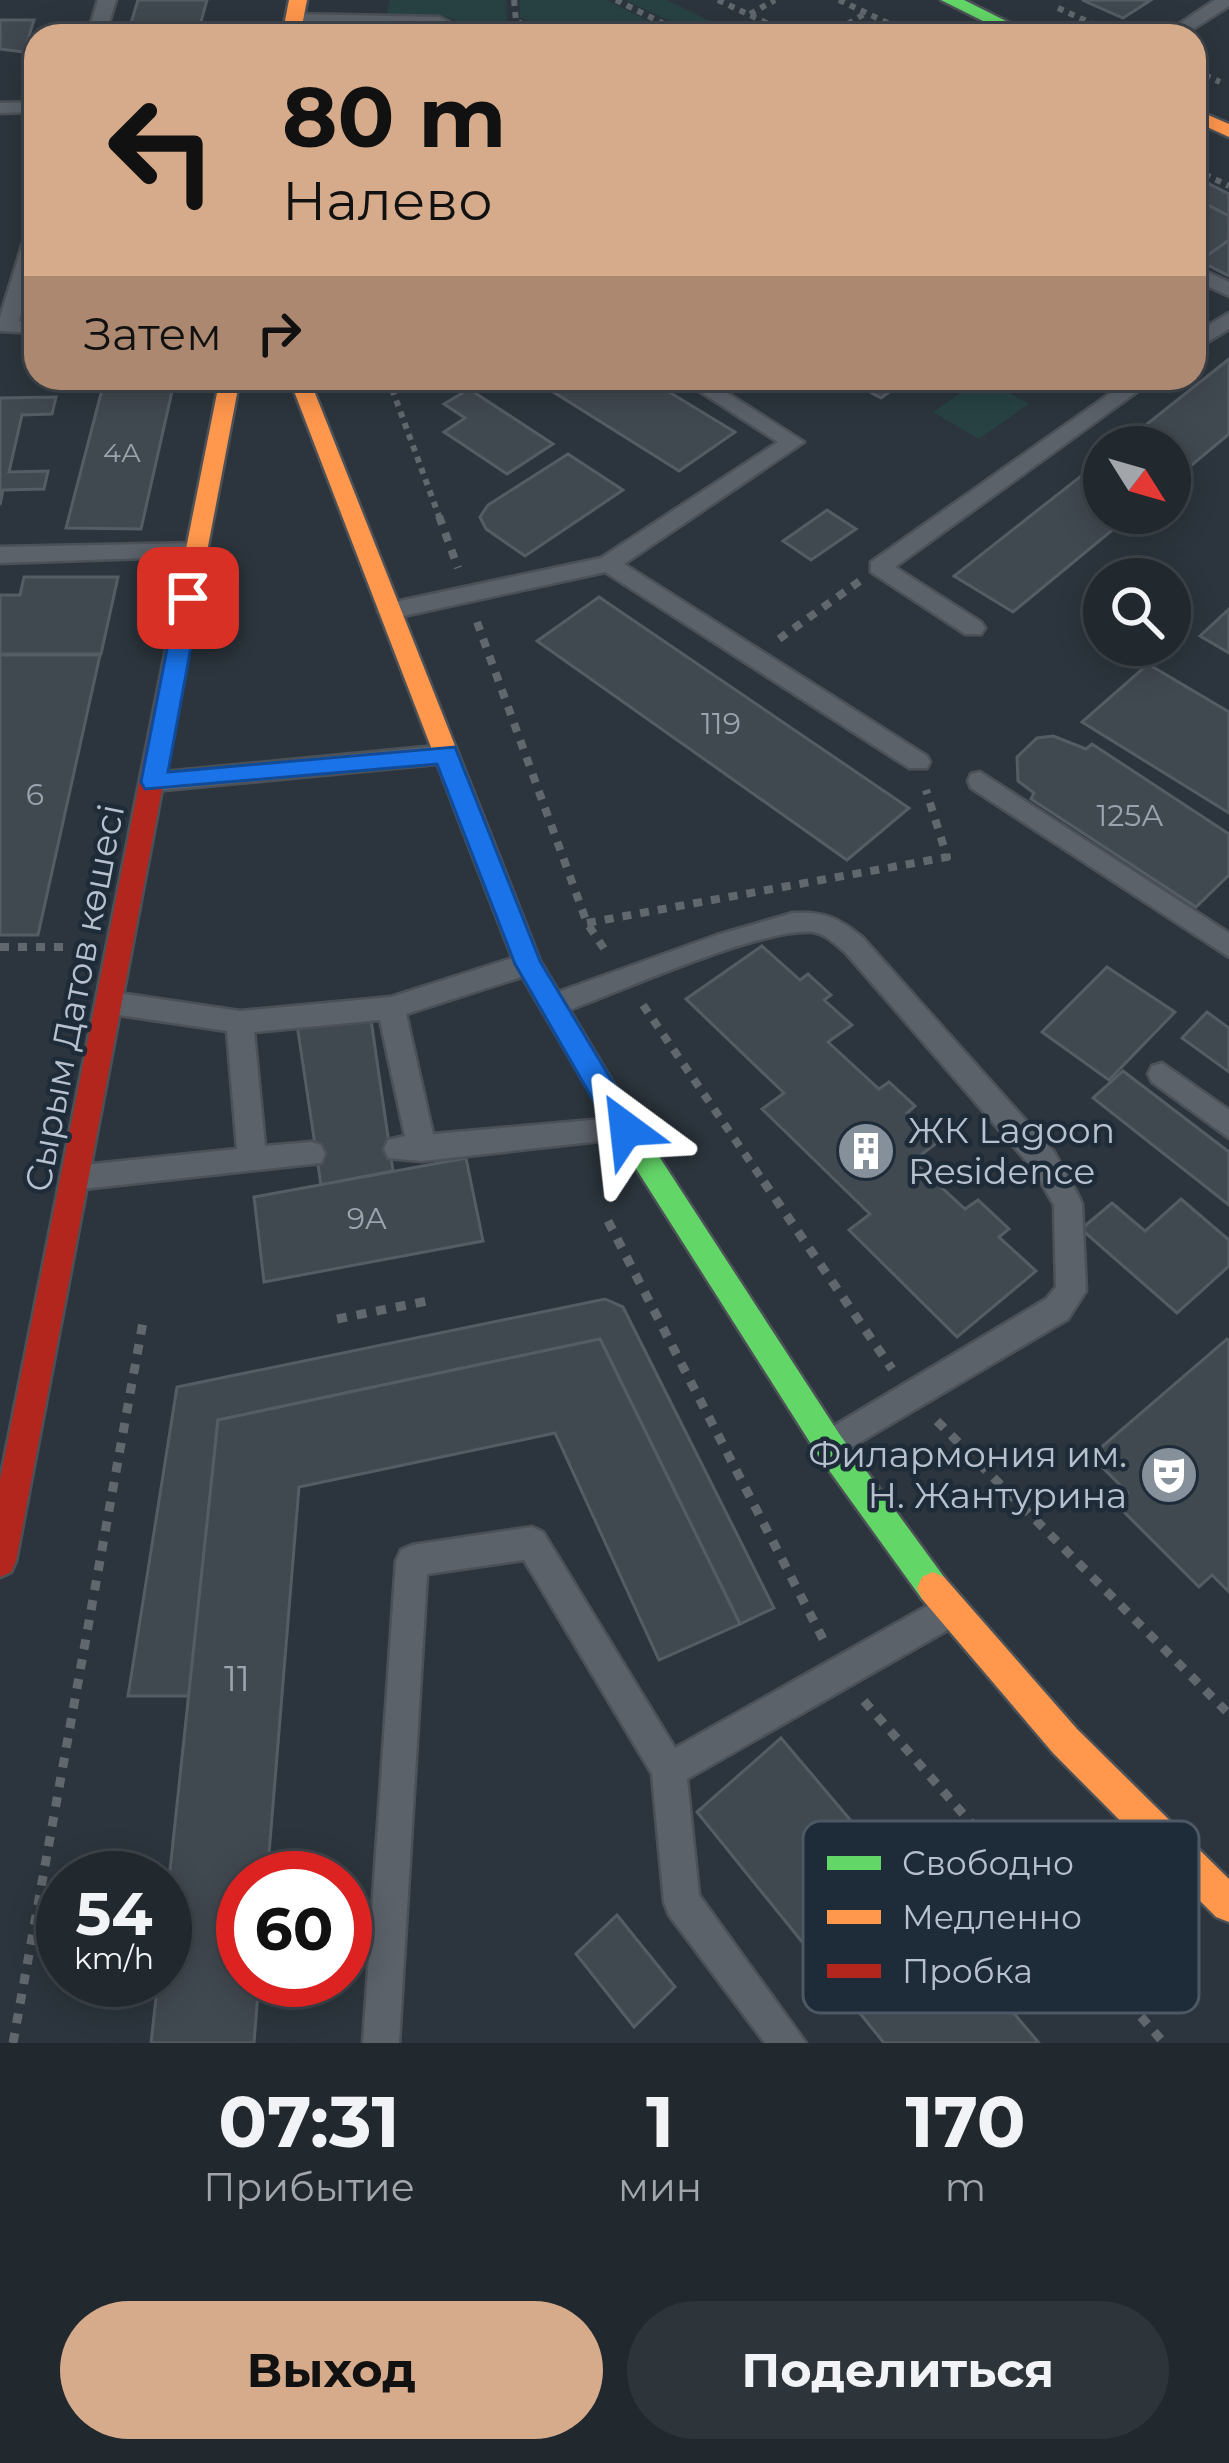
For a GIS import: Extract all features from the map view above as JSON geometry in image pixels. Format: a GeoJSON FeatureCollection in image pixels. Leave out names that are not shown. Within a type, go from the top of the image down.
{"type":"FeatureCollection","features":[{"type":"Feature","properties":{"kind":"main road"},"geometry":{"type":"LineString","coordinates":[[950,0],[1002,24]]}},
{"type":"Feature","properties":{"kind":"main road","name":"Сырым Датов көшесі"},"geometry":{"type":"LineString","coordinates":[[0,1561],[34,1323],[74,1178],[112,1003],[228,390]]}},
{"type":"Feature","properties":{"kind":"main road"},"geometry":{"type":"LineString","coordinates":[[304,390],[528,964],[626,1129],[830,1445],[950,1611],[1065,1742],[1145,1821]]}},
{"type":"Feature","properties":{"kind":"main road"},"geometry":{"type":"LineString","coordinates":[[1199,1874],[1229,1904]]}},
{"type":"Feature","properties":{"kind":"lane"},"geometry":{"type":"LineString","coordinates":[[1189,24],[1227,0]]}},
{"type":"Feature","properties":{"kind":"lane"},"geometry":{"type":"LineString","coordinates":[[297,14],[443,24]]}},
{"type":"Feature","properties":{"kind":"lane"},"geometry":{"type":"LineString","coordinates":[[24,272],[7,327],[24,327]]}},
{"type":"Feature","properties":{"kind":"lane"},"geometry":{"type":"LineString","coordinates":[[390,611],[608,564],[793,442],[708,390]]}},
{"type":"Feature","properties":{"kind":"lane"},"geometry":{"type":"LineString","coordinates":[[974,628],[879,568],[1129,390]]}},
{"type":"Feature","properties":{"kind":"lane"},"geometry":{"type":"LineString","coordinates":[[0,555],[197,551]]}},
{"type":"Feature","properties":{"kind":"lane"},"geometry":{"type":"LineString","coordinates":[[608,564],[918,762]]}},
{"type":"Feature","properties":{"kind":"lane"},"geometry":{"type":"LineString","coordinates":[[154,782],[446,754]]}},
{"type":"Feature","properties":{"kind":"lane"},"geometry":{"type":"LineString","coordinates":[[980,781],[1229,947]]}},
{"type":"Feature","properties":{"kind":"lane"},"geometry":{"type":"LineString","coordinates":[[553,1005],[801,923],[832,927],[854,944],[1044,1161],[1068,1204],[1071,1291],[1057,1309],[830,1445]]}},
{"type":"Feature","properties":{"kind":"lane"},"geometry":{"type":"LineString","coordinates":[[112,1003],[241,1022],[391,1007],[528,964]]}},
{"type":"Feature","properties":{"kind":"lane"},"geometry":{"type":"LineString","coordinates":[[391,1007],[410,1149],[626,1129]]}},
{"type":"Feature","properties":{"kind":"lane"},"geometry":{"type":"LineString","coordinates":[[241,1022],[252,1158]]}},
{"type":"Feature","properties":{"kind":"lane"},"geometry":{"type":"LineString","coordinates":[[1162,1074],[1229,1126]]}},
{"type":"Feature","properties":{"kind":"lane"},"geometry":{"type":"LineString","coordinates":[[74,1178],[311,1154]]}},
{"type":"Feature","properties":{"kind":"lane"},"geometry":{"type":"LineString","coordinates":[[381,2043],[412,1561],[532,1543],[668,1770],[682,1902],[788,2043]]}},
{"type":"Feature","properties":{"kind":"lane"},"geometry":{"type":"LineString","coordinates":[[668,1770],[950,1611]]}},
{"type":"Feature","properties":{"kind":"path"},"geometry":{"type":"LineString","coordinates":[[616,0],[664,24]]}},
{"type":"Feature","properties":{"kind":"path"},"geometry":{"type":"LineString","coordinates":[[718,0],[768,24]]}},
{"type":"Feature","properties":{"kind":"path"},"geometry":{"type":"LineString","coordinates":[[749,15],[775,0]]}},
{"type":"Feature","properties":{"kind":"path"},"geometry":{"type":"LineString","coordinates":[[839,0],[889,24]]}},
{"type":"Feature","properties":{"kind":"path"},"geometry":{"type":"LineString","coordinates":[[1040,0],[1093,24]]}},
{"type":"Feature","properties":{"kind":"path"},"geometry":{"type":"LineString","coordinates":[[847,24],[866,13]]}},
{"type":"Feature","properties":{"kind":"path"},"geometry":{"type":"LineString","coordinates":[[392,390],[587,922],[856,1323],[914,1398],[1229,1714]]}},
{"type":"Feature","properties":{"kind":"path"},"geometry":{"type":"LineString","coordinates":[[754,658],[879,568]]}},
{"type":"Feature","properties":{"kind":"path"},"geometry":{"type":"LineString","coordinates":[[587,922],[947,857],[918,762]]}},
{"type":"Feature","properties":{"kind":"path"},"geometry":{"type":"LineString","coordinates":[[337,1318],[432,1300]]}},
{"type":"Feature","properties":{"kind":"path"},"geometry":{"type":"LineString","coordinates":[[13,2043],[142,1322]]}},
{"type":"Feature","properties":{"kind":"green space"},"geometry":{"type":"Polygon","coordinates":[[[390,0],[506,0],[507,20],[514,24],[464,24],[424,15],[386,16],[390,0]]]}},
{"type":"Feature","properties":{"kind":"green space"},"geometry":{"type":"Polygon","coordinates":[[[520,0],[606,0],[654,24],[534,24],[520,17],[520,0]]]}},
{"type":"Feature","properties":{"kind":"green space"},"geometry":{"type":"Polygon","coordinates":[[[626,0],[667,0],[716,24],[675,24],[626,0]]]}},
{"type":"Feature","properties":{"kind":"green space"},"geometry":{"type":"Polygon","coordinates":[[[965,390],[1004,390],[1029,404],[979,439],[933,412],[965,390]]]}},
{"type":"Feature","properties":{"kind":"building"},"geometry":{"type":"Polygon","coordinates":[[[138,0],[207,0],[200,24],[131,24],[138,0]]]}},
{"type":"Feature","properties":{"kind":"building"},"geometry":{"type":"Polygon","coordinates":[[[1082,0],[1151,0],[1123,18],[1082,0]]]}},
{"type":"Feature","properties":{"kind":"building"},"geometry":{"type":"Polygon","coordinates":[[[0,20],[34,20],[24,24],[24,52],[0,49],[0,20]]]}},
{"type":"Feature","properties":{"kind":"building"},"geometry":{"type":"Polygon","coordinates":[[[1206,182],[1229,194],[1229,216],[1206,204],[1206,182]]]}},
{"type":"Feature","properties":{"kind":"building"},"geometry":{"type":"Polygon","coordinates":[[[1206,204],[1229,216],[1229,240],[1206,257],[1206,204]]]}},
{"type":"Feature","properties":{"kind":"building"},"geometry":{"type":"Polygon","coordinates":[[[1229,240],[1229,276],[1206,264],[1206,257],[1229,240]]]}},
{"type":"Feature","properties":{"kind":"building"},"geometry":{"type":"Polygon","coordinates":[[[1229,359],[1229,434],[1191,466],[1191,426],[1144,426],[1190,390],[1206,390],[1206,377],[1229,359]]]}},
{"type":"Feature","properties":{"kind":"building"},"geometry":{"type":"Polygon","coordinates":[[[102,390],[172,390],[141,529],[66,528],[102,390]]]}},
{"type":"Feature","properties":{"kind":"building"},"geometry":{"type":"Polygon","coordinates":[[[471,390],[553,444],[507,474],[444,432],[465,418],[444,404],[471,390]]]}},
{"type":"Feature","properties":{"kind":"building"},"geometry":{"type":"Polygon","coordinates":[[[550,390],[666,390],[735,432],[679,471],[550,390]]]}},
{"type":"Feature","properties":{"kind":"building"},"geometry":{"type":"Polygon","coordinates":[[[867,390],[892,390],[881,398],[867,390]]]}},
{"type":"Feature","properties":{"kind":"building"},"geometry":{"type":"Polygon","coordinates":[[[56,397],[52,414],[22,415],[9,472],[48,471],[44,489],[3,490],[0,505],[0,398],[56,397]]]}},
{"type":"Feature","properties":{"kind":"building"},"geometry":{"type":"Polygon","coordinates":[[[568,454],[623,490],[525,556],[486,529],[480,517],[488,505],[568,454]]]}},
{"type":"Feature","properties":{"kind":"building"},"geometry":{"type":"Polygon","coordinates":[[[1083,475],[1083,534],[1108,534],[1013,612],[954,576],[1083,475]]]}},
{"type":"Feature","properties":{"kind":"building"},"geometry":{"type":"Polygon","coordinates":[[[827,510],[856,529],[811,560],[783,541],[827,510]]]}},
{"type":"Feature","properties":{"kind":"building"},"geometry":{"type":"Polygon","coordinates":[[[24,577],[118,577],[101,654],[0,654],[0,595],[20,595],[24,577]]]}},
{"type":"Feature","properties":{"kind":"building"},"geometry":{"type":"Polygon","coordinates":[[[599,597],[909,808],[847,860],[537,641],[599,597]]]}},
{"type":"Feature","properties":{"kind":"building"},"geometry":{"type":"Polygon","coordinates":[[[1229,609],[1229,653],[1200,636],[1229,609]]]}},
{"type":"Feature","properties":{"kind":"building"},"geometry":{"type":"Polygon","coordinates":[[[0,655],[100,655],[38,935],[0,935],[0,655]]]}},
{"type":"Feature","properties":{"kind":"building"},"geometry":{"type":"Polygon","coordinates":[[[1146,666],[1229,712],[1229,813],[1082,722],[1146,666]]]}},
{"type":"Feature","properties":{"kind":"building"},"geometry":{"type":"Polygon","coordinates":[[[1053,736],[1086,749],[1092,744],[1229,834],[1229,875],[1196,907],[1031,799],[1034,793],[1018,781],[1017,757],[1037,738],[1053,736]]]}},
{"type":"Feature","properties":{"kind":"building","name":"ЖК Lagoon Residence"},"geometry":{"type":"Polygon","coordinates":[[[762,946],[800,980],[808,974],[831,995],[824,1000],[852,1025],[828,1042],[879,1089],[889,1082],[915,1106],[907,1113],[938,1142],[913,1161],[965,1209],[978,1200],[1009,1229],[999,1237],[1036,1271],[957,1337],[849,1230],[870,1214],[762,1109],[784,1093],[686,999],[762,946]]]}},
{"type":"Feature","properties":{"kind":"building"},"geometry":{"type":"Polygon","coordinates":[[[1107,967],[1175,1012],[1109,1080],[1042,1032],[1107,967]]]}},
{"type":"Feature","properties":{"kind":"building"},"geometry":{"type":"Polygon","coordinates":[[[1207,1012],[1229,1028],[1229,1072],[1182,1038],[1207,1012]]]}},
{"type":"Feature","properties":{"kind":"building"},"geometry":{"type":"Polygon","coordinates":[[[370,1013],[393,1171],[321,1185],[296,1018],[370,1013]]]}},
{"type":"Feature","properties":{"kind":"building"},"geometry":{"type":"Polygon","coordinates":[[[1123,1071],[1229,1152],[1229,1205],[1093,1098],[1123,1071]]]}},
{"type":"Feature","properties":{"kind":"building"},"geometry":{"type":"Polygon","coordinates":[[[466,1158],[483,1241],[264,1282],[254,1197],[466,1158]]]}},
{"type":"Feature","properties":{"kind":"building"},"geometry":{"type":"Polygon","coordinates":[[[1181,1199],[1229,1240],[1229,1266],[1177,1313],[1081,1229],[1112,1203],[1145,1231],[1181,1199]]]}},
{"type":"Feature","properties":{"kind":"building"},"geometry":{"type":"Polygon","coordinates":[[[605,1299],[623,1307],[774,1608],[740,1624],[600,1339],[218,1420],[189,1696],[128,1696],[177,1387],[605,1299]]]}},
{"type":"Feature","properties":{"kind":"building"},"geometry":{"type":"Polygon","coordinates":[[[600,1339],[740,1624],[659,1660],[555,1433],[299,1487],[269,1851],[216,1851],[216,2007],[257,2007],[254,2043],[151,2043],[155,2007],[192,2007],[192,1851],[172,1851],[218,1420],[600,1339]]]}},
{"type":"Feature","properties":{"kind":"building","name":"Филармония им. Н. Жантурина"},"geometry":{"type":"Polygon","coordinates":[[[1227,1339],[1229,1592],[1212,1575],[1199,1587],[1116,1504],[1128,1493],[1091,1456],[1227,1339]]]}},
{"type":"Feature","properties":{"kind":"building"},"geometry":{"type":"Polygon","coordinates":[[[781,1738],[851,1821],[803,1821],[803,1943],[697,1812],[781,1738]]]}},
{"type":"Feature","properties":{"kind":"building"},"geometry":{"type":"Polygon","coordinates":[[[617,1915],[675,1987],[634,2027],[576,1954],[617,1915]]]}},
{"type":"Feature","properties":{"kind":"building"},"geometry":{"type":"Polygon","coordinates":[[[860,2013],[1014,2013],[1039,2043],[884,2043],[860,2013]]]}},
{"type":"Feature","properties":{"kind":"traffic: fast"},"geometry":{"type":"LineString","coordinates":[[950,0],[1001,24]]}},
{"type":"Feature","properties":{"kind":"traffic: fast"},"geometry":{"type":"LineString","coordinates":[[487,859],[528,964],[626,1129],[829,1445],[933,1588]]}},
{"type":"Feature","properties":{"kind":"traffic: slow"},"geometry":{"type":"LineString","coordinates":[[293,24],[298,0]]}},
{"type":"Feature","properties":{"kind":"traffic: slow"},"geometry":{"type":"LineString","coordinates":[[1206,120],[1229,131]]}},
{"type":"Feature","properties":{"kind":"traffic: slow"},"geometry":{"type":"LineString","coordinates":[[187,599],[228,390]]}},
{"type":"Feature","properties":{"kind":"traffic: slow"},"geometry":{"type":"LineString","coordinates":[[304,390],[487,859]]}},
{"type":"Feature","properties":{"kind":"traffic: slow"},"geometry":{"type":"LineString","coordinates":[[933,1588],[1065,1741],[1145,1821]]}},
{"type":"Feature","properties":{"kind":"traffic: slow"},"geometry":{"type":"LineString","coordinates":[[1199,1874],[1229,1904]]}},
{"type":"Feature","properties":{"kind":"traffic: jam"},"geometry":{"type":"LineString","coordinates":[[0,1561],[187,599]]}},
{"type":"Feature","properties":{"kind":"place","name":"ЖК Lagoon Residence"},"geometry":{"type":"Point","coordinates":[866,1151]}},
{"type":"Feature","properties":{"kind":"place","name":"Филармония им. Н. Жантурина"},"geometry":{"type":"Point","coordinates":[1169,1475]}},
{"type":"Feature","properties":{"kind":"route"},"geometry":{"type":"LineString","coordinates":[[188,598],[154,782],[446,754],[528,964],[626,1129]]}}]}
